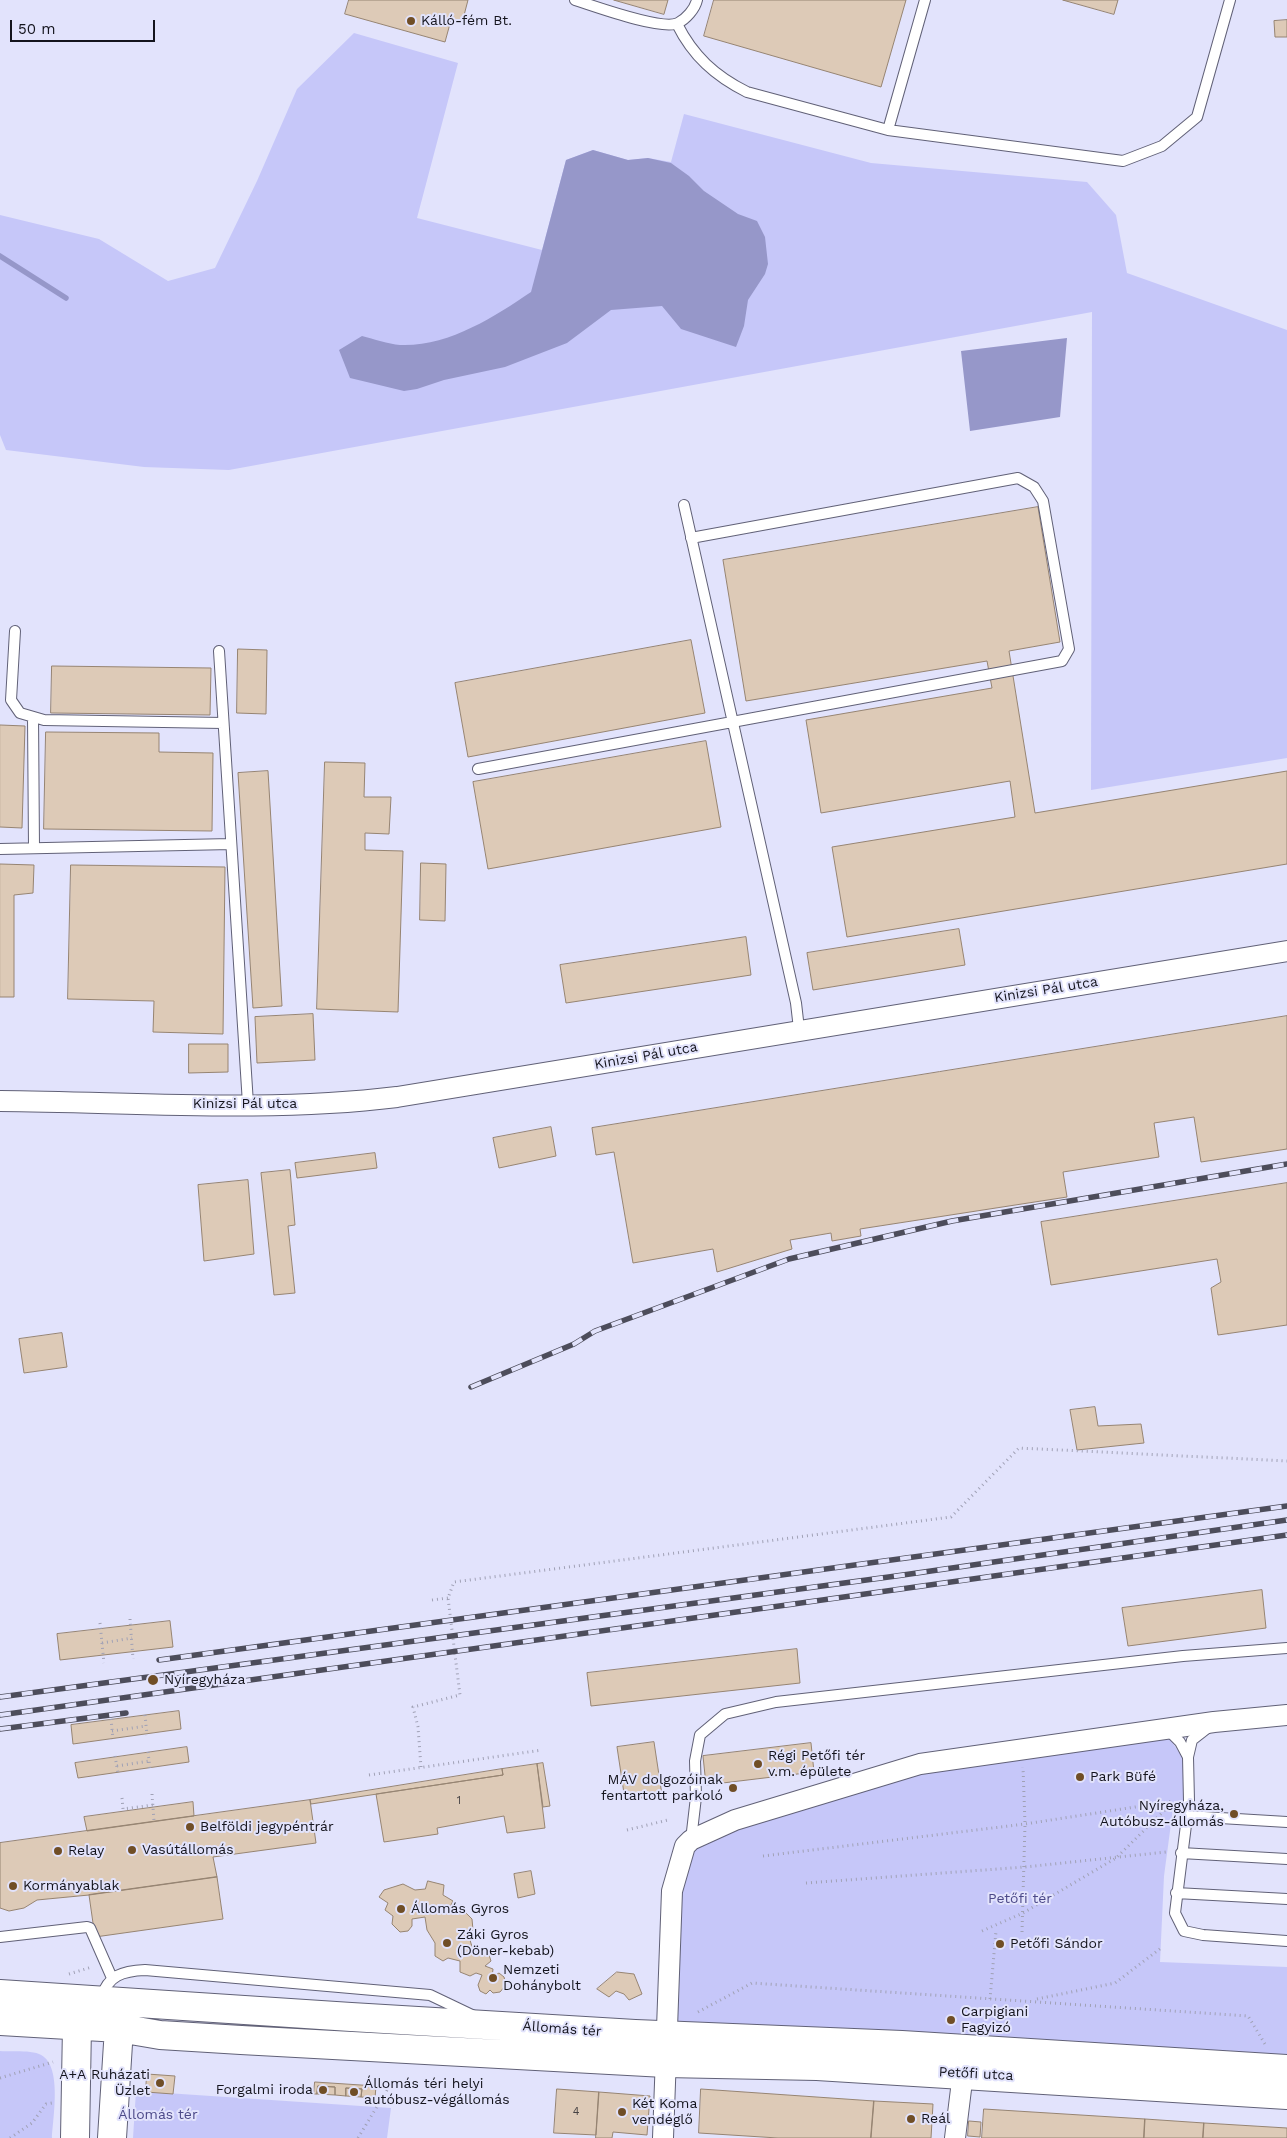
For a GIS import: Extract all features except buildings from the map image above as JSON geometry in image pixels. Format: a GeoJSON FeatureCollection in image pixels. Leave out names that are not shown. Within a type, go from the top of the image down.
{"type":"FeatureCollection","features":[{"type":"Feature","properties":{"kind":"main road","name":"Állomás tér"},"geometry":{"type":"LineString","coordinates":[[0,1994],[106,1989],[490,2024],[665,2035]]}},
{"type":"Feature","properties":{"kind":"main road"},"geometry":{"type":"LineString","coordinates":[[74,2138],[77,2026],[85,2013],[106,1989]]}},
{"type":"Feature","properties":{"kind":"main road"},"geometry":{"type":"LineString","coordinates":[[106,1989],[119,2028],[112,2138]]}},
{"type":"Feature","properties":{"kind":"main road","name":"Állomás tér"},"geometry":{"type":"LineString","coordinates":[[0,2022],[119,2028],[160,2035],[664,2063]]}},
{"type":"Feature","properties":{"kind":"main road","name":"Petőfi utca"},"geometry":{"type":"LineString","coordinates":[[665,2035],[912,2046],[1287,2068]]}},
{"type":"Feature","properties":{"kind":"main road","name":"Petőfi utca"},"geometry":{"type":"LineString","coordinates":[[664,2063],[817,2066],[963,2073],[1287,2094]]}},
{"type":"Feature","properties":{"kind":"street","name":"Kinizsi Pál utca"},"geometry":{"type":"LineString","coordinates":[[0,1101],[248,1104],[345,1103],[397,1097],[799,1029],[1287,951]]}},
{"type":"Feature","properties":{"kind":"street"},"geometry":{"type":"LineString","coordinates":[[663,2138],[665,2035],[670,1987],[672,1891],[686,1846],[691,1840],[735,1820],[920,1764],[1167,1728],[1287,1715]]}},
{"type":"Feature","properties":{"kind":"street"},"geometry":{"type":"LineString","coordinates":[[955,2138],[963,2073]]}},
{"type":"Feature","properties":{"kind":"lane"},"geometry":{"type":"LineString","coordinates":[[575,0],[657,25],[677,24],[695,8],[697,0]]}},
{"type":"Feature","properties":{"kind":"lane"},"geometry":{"type":"LineString","coordinates":[[888,130],[924,0]]}},
{"type":"Feature","properties":{"kind":"lane"},"geometry":{"type":"LineString","coordinates":[[677,24],[686,42],[701,60],[725,81],[747,92],[888,130],[1123,161],[1162,146],[1197,117],[1230,0]]}},
{"type":"Feature","properties":{"kind":"lane"},"geometry":{"type":"LineString","coordinates":[[478,769],[1062,661],[1069,649],[1043,501],[1034,487],[1018,478],[691,538]]}},
{"type":"Feature","properties":{"kind":"lane"},"geometry":{"type":"LineString","coordinates":[[684,505],[731,722],[796,1003],[799,1029]]}},
{"type":"Feature","properties":{"kind":"lane"},"geometry":{"type":"LineString","coordinates":[[15,631],[11,700],[20,713],[44,720],[224,723]]}},
{"type":"Feature","properties":{"kind":"lane"},"geometry":{"type":"LineString","coordinates":[[219,651],[248,1104]]}},
{"type":"Feature","properties":{"kind":"lane"},"geometry":{"type":"LineString","coordinates":[[32,717],[34,848]]}},
{"type":"Feature","properties":{"kind":"lane"},"geometry":{"type":"LineString","coordinates":[[0,849],[231,844]]}},
{"type":"Feature","properties":{"kind":"lane"},"geometry":{"type":"LineString","coordinates":[[691,1840],[696,1797],[694,1761],[700,1734],[725,1714],[776,1702],[1183,1656],[1287,1648]]}},
{"type":"Feature","properties":{"kind":"lane"},"geometry":{"type":"LineString","coordinates":[[1214,1722],[1192,1740],[1188,1757],[1189,1800],[1175,1913],[1184,1931],[1203,1935],[1287,1941]]}},
{"type":"Feature","properties":{"kind":"lane"},"geometry":{"type":"LineString","coordinates":[[1167,1728],[1180,1742],[1188,1757]]}},
{"type":"Feature","properties":{"kind":"lane"},"geometry":{"type":"LineString","coordinates":[[1187,1816],[1287,1822]]}},
{"type":"Feature","properties":{"kind":"lane"},"geometry":{"type":"LineString","coordinates":[[1182,1853],[1287,1859]]}},
{"type":"Feature","properties":{"kind":"lane"},"geometry":{"type":"LineString","coordinates":[[1176,1893],[1287,1899]]}},
{"type":"Feature","properties":{"kind":"lane"},"geometry":{"type":"LineString","coordinates":[[0,1937],[87,1926],[90,1928],[107,1963],[106,1989]]}},
{"type":"Feature","properties":{"kind":"path"},"geometry":{"type":"LineString","coordinates":[[421,1767],[418,1727],[413,1707],[460,1695],[448,1598],[454,1582],[951,1517],[1019,1448],[1287,1461]]}},
{"type":"Feature","properties":{"kind":"path"},"geometry":{"type":"LineString","coordinates":[[432,1600],[448,1598]]}},
{"type":"Feature","properties":{"kind":"path"},"geometry":{"type":"LineString","coordinates":[[130,1619],[133,1659]]}},
{"type":"Feature","properties":{"kind":"path"},"geometry":{"type":"LineString","coordinates":[[100,1623],[104,1663]]}},
{"type":"Feature","properties":{"kind":"path"},"geometry":{"type":"LineString","coordinates":[[102,1643],[132,1638]]}},
{"type":"Feature","properties":{"kind":"path"},"geometry":{"type":"LineString","coordinates":[[145,1714],[147,1735]]}},
{"type":"Feature","properties":{"kind":"path"},"geometry":{"type":"LineString","coordinates":[[111,1719],[113,1739]]}},
{"type":"Feature","properties":{"kind":"path"},"geometry":{"type":"LineString","coordinates":[[112,1731],[146,1726]]}},
{"type":"Feature","properties":{"kind":"path"},"geometry":{"type":"LineString","coordinates":[[1022,1749],[1025,1824],[1022,1932]]}},
{"type":"Feature","properties":{"kind":"path"},"geometry":{"type":"LineString","coordinates":[[369,1775],[542,1750]]}},
{"type":"Feature","properties":{"kind":"path"},"geometry":{"type":"LineString","coordinates":[[148,1752],[150,1769]]}},
{"type":"Feature","properties":{"kind":"path"},"geometry":{"type":"LineString","coordinates":[[116,1756],[118,1773]]}},
{"type":"Feature","properties":{"kind":"path"},"geometry":{"type":"LineString","coordinates":[[117,1766],[150,1761]]}},
{"type":"Feature","properties":{"kind":"path"},"geometry":{"type":"LineString","coordinates":[[152,1794],[154,1821]]}},
{"type":"Feature","properties":{"kind":"path"},"geometry":{"type":"LineString","coordinates":[[122,1798],[123,1809],[153,1805]]}},
{"type":"Feature","properties":{"kind":"path"},"geometry":{"type":"LineString","coordinates":[[763,1856],[1025,1824],[1174,1801],[1116,1858],[1023,1913],[982,1931]]}},
{"type":"Feature","properties":{"kind":"path"},"geometry":{"type":"LineString","coordinates":[[627,1830],[668,1820]]}},
{"type":"Feature","properties":{"kind":"path"},"geometry":{"type":"LineString","coordinates":[[806,1883],[1025,1868],[1166,1852]]}},
{"type":"Feature","properties":{"kind":"path"},"geometry":{"type":"LineString","coordinates":[[990,1999],[996,1931]]}},
{"type":"Feature","properties":{"kind":"path"},"geometry":{"type":"LineString","coordinates":[[1031,2000],[1115,1983],[1161,1948]]}},
{"type":"Feature","properties":{"kind":"path"},"geometry":{"type":"LineString","coordinates":[[700,2012],[752,1983],[1031,2000],[1248,2016],[1266,2045]]}},
{"type":"Feature","properties":{"kind":"path"},"geometry":{"type":"LineString","coordinates":[[0,2078],[53,2062]]}},
{"type":"Feature","properties":{"kind":"path"},"geometry":{"type":"LineString","coordinates":[[358,2138],[393,2080]]}},
{"type":"Feature","properties":{"kind":"path"},"geometry":{"type":"LineString","coordinates":[[10,2138],[32,2123],[46,2104],[55,2102]]}},
{"type":"Feature","properties":{"kind":"green space"},"geometry":{"type":"Polygon","coordinates":[[[354,33],[458,63],[417,218],[542,250],[566,160],[593,150],[628,160],[648,158],[671,162],[684,114],[871,163],[1087,182],[1116,215],[1127,273],[1287,330],[1287,758],[1091,790],[1092,312],[229,470],[144,467],[6,450],[0,435],[0,215],[99,239],[168,281],[215,268],[257,181],[297,89],[354,33]]]}},
{"type":"Feature","properties":{"kind":"green space","name":"Petőfi tér"},"geometry":{"type":"Polygon","coordinates":[[[1166,1734],[1184,1759],[1187,1800],[1174,1801],[1164,1876],[1160,1962],[1287,1967],[1287,2057],[672,2021],[672,1909],[691,1845],[919,1769],[1166,1734]]]}},
{"type":"Feature","properties":{"kind":"green space"},"geometry":{"type":"Polygon","coordinates":[[[0,2051],[35,2053],[46,2059],[54,2079],[55,2092],[52,2138],[0,2138],[0,2051]]]}},
{"type":"Feature","properties":{"kind":"green space","name":"Állomás tér"},"geometry":{"type":"Polygon","coordinates":[[[136,2091],[391,2108],[387,2138],[133,2138],[136,2091]]]}},
{"type":"Feature","properties":{"kind":"shaded area"},"geometry":{"type":"Polygon","coordinates":[[[593,150],[628,160],[648,158],[671,163],[689,176],[704,191],[738,214],[757,221],[765,237],[768,264],[765,274],[748,300],[744,326],[736,347],[681,329],[662,306],[611,310],[567,343],[505,367],[404,391],[350,378],[339,350],[362,336],[400,345],[436,341],[470,329],[531,292],[566,160],[593,150]]]}},
{"type":"Feature","properties":{"kind":"shaded area"},"geometry":{"type":"Polygon","coordinates":[[[1067,338],[1060,417],[970,431],[961,351],[1067,338]]]}},
{"type":"Feature","properties":{"kind":"waterway"},"geometry":{"type":"LineString","coordinates":[[0,256],[66,298]]}},
{"type":"Feature","properties":{"kind":"railway"},"geometry":{"type":"LineString","coordinates":[[471,1387],[574,1344],[595,1331],[789,1259],[952,1221],[1287,1164]]}},
{"type":"Feature","properties":{"kind":"railway"},"geometry":{"type":"LineString","coordinates":[[159,1660],[1287,1506]]}},
{"type":"Feature","properties":{"kind":"railway"},"geometry":{"type":"LineString","coordinates":[[0,1697],[896,1576],[1287,1520]]}},
{"type":"Feature","properties":{"kind":"railway"},"geometry":{"type":"LineString","coordinates":[[0,1715],[1287,1535]]}},
{"type":"Feature","properties":{"kind":"railway"},"geometry":{"type":"LineString","coordinates":[[0,1729],[126,1713]]}},
{"type":"Feature","properties":{"kind":"place","name":"Kálló-fém Bt."},"geometry":{"type":"Point","coordinates":[411,21]}},
{"type":"Feature","properties":{"kind":"place","name":"Nyíregyháza"},"geometry":{"type":"Point","coordinates":[153,1680]}},
{"type":"Feature","properties":{"kind":"place","name":"Régi Petőfi tér v.m. épülete"},"geometry":{"type":"Point","coordinates":[758,1764]}},
{"type":"Feature","properties":{"kind":"place","name":"Park Büfé"},"geometry":{"type":"Point","coordinates":[1080,1777]}},
{"type":"Feature","properties":{"kind":"place","name":"MÁV dolgozóinak fentartott parkoló"},"geometry":{"type":"Point","coordinates":[733,1788]}},
{"type":"Feature","properties":{"kind":"place","name":"Nyíregyháza, Autóbusz-állomás"},"geometry":{"type":"Point","coordinates":[1234,1814]}},
{"type":"Feature","properties":{"kind":"place","name":"Belföldi jegypéntrár"},"geometry":{"type":"Point","coordinates":[190,1827]}},
{"type":"Feature","properties":{"kind":"place","name":"Vasútállomás"},"geometry":{"type":"Point","coordinates":[132,1850]}},
{"type":"Feature","properties":{"kind":"place","name":"Relay"},"geometry":{"type":"Point","coordinates":[58,1851]}},
{"type":"Feature","properties":{"kind":"place","name":"Kormányablak"},"geometry":{"type":"Point","coordinates":[13,1886]}},
{"type":"Feature","properties":{"kind":"place","name":"Állomás Gyros"},"geometry":{"type":"Point","coordinates":[401,1909]}},
{"type":"Feature","properties":{"kind":"place","name":"Záki Gyros (Döner-kebab)"},"geometry":{"type":"Point","coordinates":[447,1943]}},
{"type":"Feature","properties":{"kind":"place","name":"Petőfi Sándor"},"geometry":{"type":"Point","coordinates":[1000,1944]}},
{"type":"Feature","properties":{"kind":"place","name":"Nemzeti Dohánybolt"},"geometry":{"type":"Point","coordinates":[493,1978]}},
{"type":"Feature","properties":{"kind":"place","name":"Carpigiani Fagyizó"},"geometry":{"type":"Point","coordinates":[951,2020]}},
{"type":"Feature","properties":{"kind":"place","name":"A+A Ruházati Üzlet"},"geometry":{"type":"Point","coordinates":[160,2083]}},
{"type":"Feature","properties":{"kind":"place","name":"Forgalmi iroda"},"geometry":{"type":"Point","coordinates":[323,2090]}},
{"type":"Feature","properties":{"kind":"place","name":"Állomás téri helyi autóbusz-végállomás"},"geometry":{"type":"Point","coordinates":[354,2092]}},
{"type":"Feature","properties":{"kind":"place","name":"Két Koma vendéglő"},"geometry":{"type":"Point","coordinates":[622,2112]}},
{"type":"Feature","properties":{"kind":"place","name":"Reál"},"geometry":{"type":"Point","coordinates":[911,2119]}}]}
